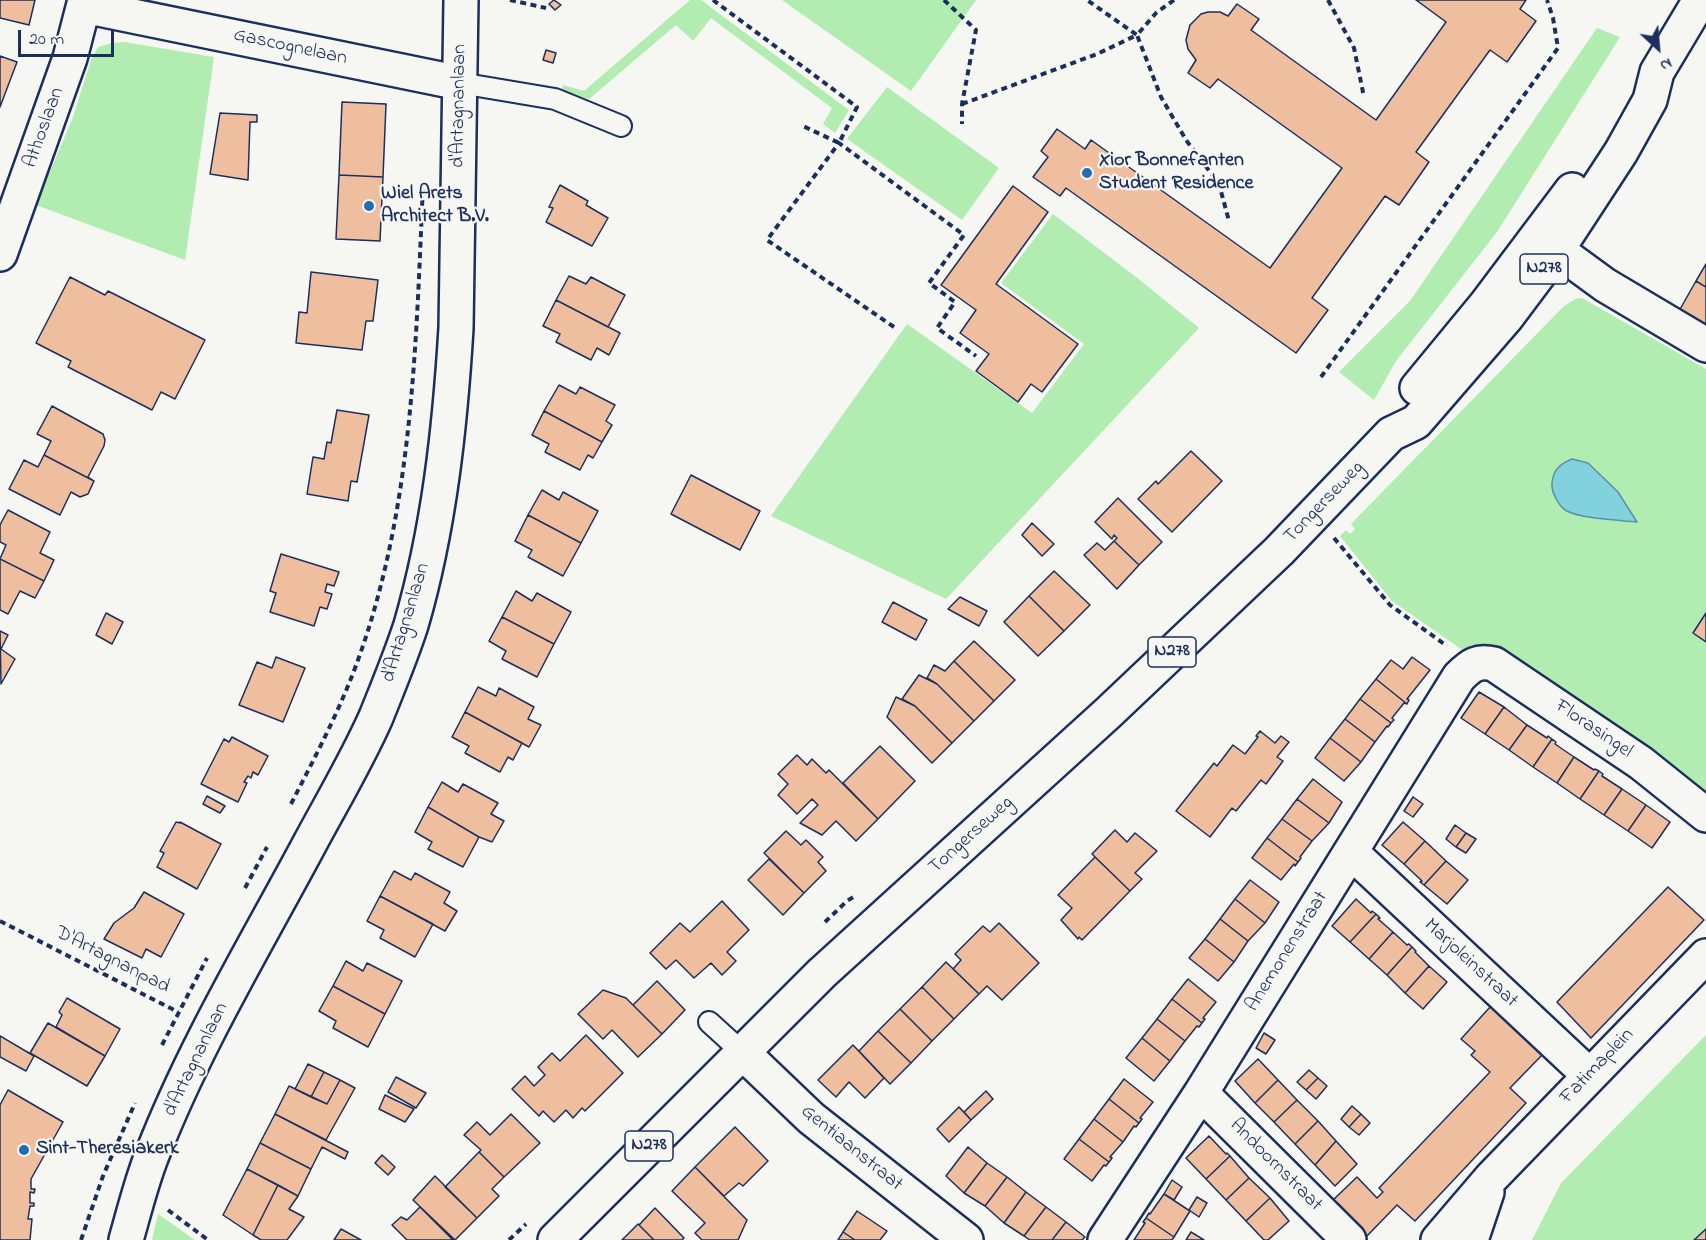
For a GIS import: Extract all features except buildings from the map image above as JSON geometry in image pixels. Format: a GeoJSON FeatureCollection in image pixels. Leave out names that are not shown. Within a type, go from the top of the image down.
{"type":"FeatureCollection","features":[{"type":"Feature","properties":{"kind":"street","name":"d'Artagnanlaan"},"geometry":{"type":"LineString","coordinates":[[126,1240],[140,1190],[176,1097],[364,742],[387,690],[410,626],[423,579],[436,513],[453,375],[456,328],[461,0]]}},
{"type":"Feature","properties":{"kind":"street","name":"Tongerseweg"},"geometry":{"type":"LineString","coordinates":[[555,1240],[822,973],[1108,713],[1279,551],[1391,434],[1401,408],[1548,243],[1598,150],[1636,89],[1657,72],[1700,0]]}},
{"type":"Feature","properties":{"kind":"street","name":"Gascognelaan"},"geometry":{"type":"LineString","coordinates":[[85,3],[460,83]]}},
{"type":"Feature","properties":{"kind":"street","name":"Athoslaan"},"geometry":{"type":"LineString","coordinates":[[0,254],[9,200],[70,58],[85,3]]}},
{"type":"Feature","properties":{"kind":"street"},"geometry":{"type":"LineString","coordinates":[[1548,243],[1605,285],[1706,345]]}},
{"type":"Feature","properties":{"kind":"street","name":"Florasingel"},"geometry":{"type":"LineString","coordinates":[[1471,665],[1483,662],[1494,664],[1641,763],[1706,815]]}},
{"type":"Feature","properties":{"kind":"street","name":"Anemonenstraat"},"geometry":{"type":"LineString","coordinates":[[1105,1240],[1201,1093],[1459,677],[1471,665]]}},
{"type":"Feature","properties":{"kind":"street","name":"Marjoleinstraat"},"geometry":{"type":"LineString","coordinates":[[1351,852],[1589,1075]]}},
{"type":"Feature","properties":{"kind":"street","name":"Fatimaplein"},"geometry":{"type":"LineString","coordinates":[[1438,1240],[1491,1178],[1706,956]]}},
{"type":"Feature","properties":{"kind":"street","name":"Gentiaanstraat"},"geometry":{"type":"LineString","coordinates":[[742,1052],[811,1118],[946,1234]]}},
{"type":"Feature","properties":{"kind":"street","name":"Andoornstraat"},"geometry":{"type":"LineString","coordinates":[[1201,1093],[1349,1240]]}},
{"type":"Feature","properties":{"kind":"street","name":"Fatimaplein"},"geometry":{"type":"LineString","coordinates":[[1471,1240],[1491,1178]]}},
{"type":"Feature","properties":{"kind":"lane"},"geometry":{"type":"LineString","coordinates":[[460,83],[555,99],[621,126]]}},
{"type":"Feature","properties":{"kind":"lane"},"geometry":{"type":"LineString","coordinates":[[709,1022],[742,1052]]}},
{"type":"Feature","properties":{"kind":"path"},"geometry":{"type":"LineString","coordinates":[[510,0],[546,9]]}},
{"type":"Feature","properties":{"kind":"path"},"geometry":{"type":"LineString","coordinates":[[713,0],[857,107],[839,143],[768,240],[894,327]]}},
{"type":"Feature","properties":{"kind":"path"},"geometry":{"type":"LineString","coordinates":[[944,0],[976,30],[962,104],[962,124]]}},
{"type":"Feature","properties":{"kind":"path"},"geometry":{"type":"LineString","coordinates":[[1087,0],[1137,35],[1161,97],[1186,140],[1219,184],[1229,221]]}},
{"type":"Feature","properties":{"kind":"path"},"geometry":{"type":"LineString","coordinates":[[962,104],[1096,54],[1137,35],[1156,13],[1174,0]]}},
{"type":"Feature","properties":{"kind":"path"},"geometry":{"type":"LineString","coordinates":[[1328,0],[1354,48],[1364,97]]}},
{"type":"Feature","properties":{"kind":"path"},"geometry":{"type":"LineString","coordinates":[[1321,377],[1558,48],[1554,18],[1547,0]]}},
{"type":"Feature","properties":{"kind":"path"},"geometry":{"type":"LineString","coordinates":[[803,126],[839,143],[964,235],[929,283],[956,302],[937,328],[976,356]]}},
{"type":"Feature","properties":{"kind":"path"},"geometry":{"type":"LineString","coordinates":[[291,804],[329,730],[358,659],[379,590],[395,520],[416,344],[423,183]]}},
{"type":"Feature","properties":{"kind":"path"},"geometry":{"type":"LineString","coordinates":[[1329,532],[1390,605],[1471,665]]}},
{"type":"Feature","properties":{"kind":"path"},"geometry":{"type":"LineString","coordinates":[[240,898],[268,846]]}},
{"type":"Feature","properties":{"kind":"path","name":"D'Artagnanpad"},"geometry":{"type":"LineString","coordinates":[[0,921],[210,1029]]}},
{"type":"Feature","properties":{"kind":"path"},"geometry":{"type":"LineString","coordinates":[[159,1052],[177,1012],[211,950]]}},
{"type":"Feature","properties":{"kind":"path"},"geometry":{"type":"LineString","coordinates":[[81,1240],[103,1176],[135,1103]]}},
{"type":"Feature","properties":{"kind":"path"},"geometry":{"type":"LineString","coordinates":[[140,1190],[208,1240]]}},
{"type":"Feature","properties":{"kind":"green space"},"geometry":{"type":"Polygon","coordinates":[[[690,0],[701,0],[849,110],[835,133],[823,124],[832,108],[711,18],[693,41],[676,25],[589,99],[561,92],[563,85],[584,91],[690,0]]]}},
{"type":"Feature","properties":{"kind":"green space"},"geometry":{"type":"Polygon","coordinates":[[[782,0],[976,0],[911,91],[782,0]]]}},
{"type":"Feature","properties":{"kind":"green space"},"geometry":{"type":"Polygon","coordinates":[[[1597,28],[1620,37],[1497,232],[1396,361],[1374,400],[1339,372],[1410,301],[1597,28]]]}},
{"type":"Feature","properties":{"kind":"green space"},"geometry":{"type":"Polygon","coordinates":[[[124,42],[214,57],[185,260],[36,205],[73,117],[91,60],[98,47],[124,42]]]}},
{"type":"Feature","properties":{"kind":"green space"},"geometry":{"type":"Polygon","coordinates":[[[887,87],[999,168],[962,220],[847,139],[887,87]]]}},
{"type":"Feature","properties":{"kind":"green space"},"geometry":{"type":"Polygon","coordinates":[[[1053,214],[1199,328],[946,599],[771,516],[907,324],[1032,413],[1084,344],[1001,283],[1053,214]]]}},
{"type":"Feature","properties":{"kind":"green space"},"geometry":{"type":"Polygon","coordinates":[[[1582,298],[1706,369],[1706,801],[1487,647],[1464,651],[1392,601],[1340,536],[1346,530],[1350,534],[1355,529],[1351,524],[1563,307],[1575,299],[1582,298]]]}},
{"type":"Feature","properties":{"kind":"green space"},"geometry":{"type":"Polygon","coordinates":[[[1706,1035],[1706,1240],[1532,1240],[1561,1183],[1706,1035]]]}},
{"type":"Feature","properties":{"kind":"green space"},"geometry":{"type":"Polygon","coordinates":[[[158,1214],[195,1240],[152,1240],[158,1214]]]}},
{"type":"Feature","properties":{"kind":"water"},"geometry":{"type":"Polygon","coordinates":[[[1572,459],[1588,463],[1618,492],[1637,522],[1582,516],[1564,509],[1554,495],[1553,478],[1558,468],[1572,459]]]}},
{"type":"Feature","properties":{"kind":"place","name":"Xior Bonnefanten Student Residence"},"geometry":{"type":"Point","coordinates":[1087,173]}},
{"type":"Feature","properties":{"kind":"place","name":"Wiel Arets Architect B.V."},"geometry":{"type":"Point","coordinates":[369,206]}},
{"type":"Feature","properties":{"kind":"place","name":"Sint-Theresiakerk"},"geometry":{"type":"Point","coordinates":[24,1150]}}]}
